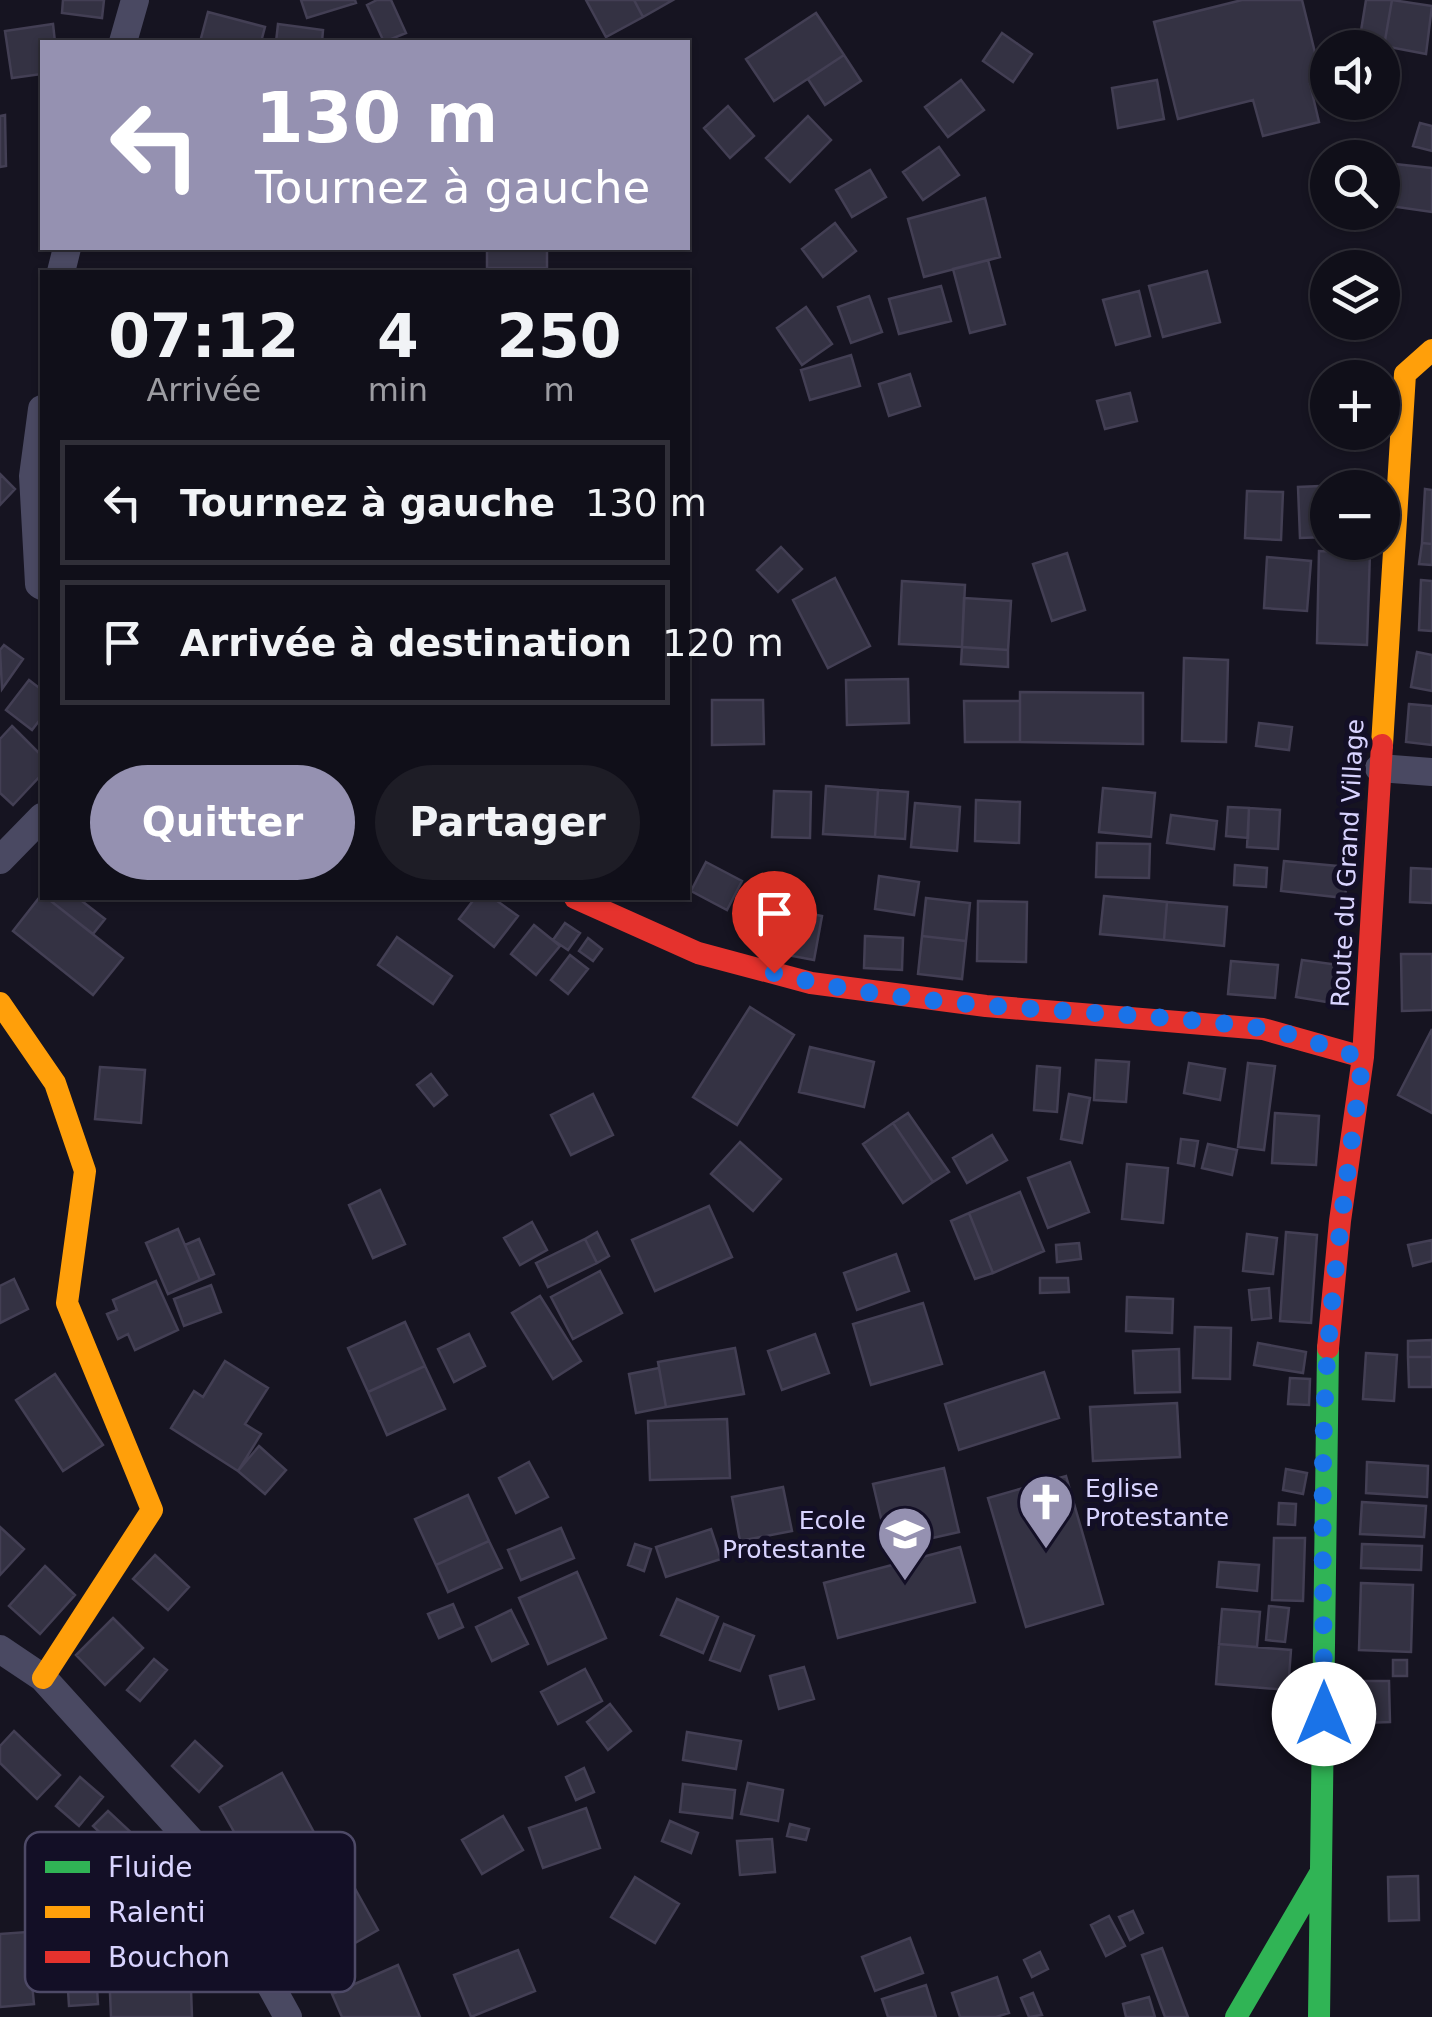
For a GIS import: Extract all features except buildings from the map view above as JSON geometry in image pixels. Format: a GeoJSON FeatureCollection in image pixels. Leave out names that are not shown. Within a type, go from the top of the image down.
{"type":"FeatureCollection","features":[{"type":"Feature","properties":{"kind":"street"},"geometry":{"type":"LineString","coordinates":[[124,40],[135,0]]}},
{"type":"Feature","properties":{"kind":"street","name":"Route du Grand Village"},"geometry":{"type":"LineString","coordinates":[[1319,2017],[1328,1350],[1340,1221],[1363,1058],[1406,374],[1432,350]]}},
{"type":"Feature","properties":{"kind":"street"},"geometry":{"type":"LineString","coordinates":[[40,424],[33,476],[40,584]]}},
{"type":"Feature","properties":{"kind":"street"},"geometry":{"type":"LineString","coordinates":[[1379,768],[1432,772]]}},
{"type":"Feature","properties":{"kind":"street"},"geometry":{"type":"LineString","coordinates":[[0,860],[40,820]]}},
{"type":"Feature","properties":{"kind":"street"},"geometry":{"type":"LineString","coordinates":[[579,900],[698,953],[812,982],[986,1006],[1263,1029],[1363,1058]]}},
{"type":"Feature","properties":{"kind":"street"},"geometry":{"type":"LineString","coordinates":[[0,1003],[54,1083],[85,1171],[67,1303],[152,1510],[43,1678]]}},
{"type":"Feature","properties":{"kind":"street"},"geometry":{"type":"LineString","coordinates":[[0,1650],[43,1678],[182,1832]]}},
{"type":"Feature","properties":{"kind":"street"},"geometry":{"type":"LineString","coordinates":[[1236,2017],[1323,1869]]}},
{"type":"Feature","properties":{"kind":"street"},"geometry":{"type":"LineString","coordinates":[[274,1992],[288,2017]]}},
{"type":"Feature","properties":{"kind":"traffic: fast"},"geometry":{"type":"LineString","coordinates":[[1319,2017],[1328,1348]]}},
{"type":"Feature","properties":{"kind":"traffic: fast"},"geometry":{"type":"LineString","coordinates":[[1236,2017],[1319,1875]]}},
{"type":"Feature","properties":{"kind":"traffic: slow"},"geometry":{"type":"LineString","coordinates":[[1382,745],[1405,374],[1432,350]]}},
{"type":"Feature","properties":{"kind":"traffic: slow"},"geometry":{"type":"LineString","coordinates":[[0,1003],[55,1083],[85,1171],[67,1303],[152,1510],[43,1678]]}},
{"type":"Feature","properties":{"kind":"traffic: jam"},"geometry":{"type":"LineString","coordinates":[[1328,1348],[1340,1221],[1363,1057],[1382,745]]}},
{"type":"Feature","properties":{"kind":"traffic: jam"},"geometry":{"type":"LineString","coordinates":[[579,900],[698,953],[811,983],[986,1006],[1263,1029],[1363,1057]]}},
{"type":"Feature","properties":{"kind":"place","name":"Eglise Protestante"},"geometry":{"type":"Point","coordinates":[1046,1551]}},
{"type":"Feature","properties":{"kind":"place","name":"Ecole Protestante"},"geometry":{"type":"Point","coordinates":[905,1583]}},
{"type":"Feature","properties":{"kind":"route"},"geometry":{"type":"LineString","coordinates":[[774,973],[812,982],[986,1006],[1263,1029],[1363,1058],[1340,1221],[1328,1350],[1324,1714]]}}]}
